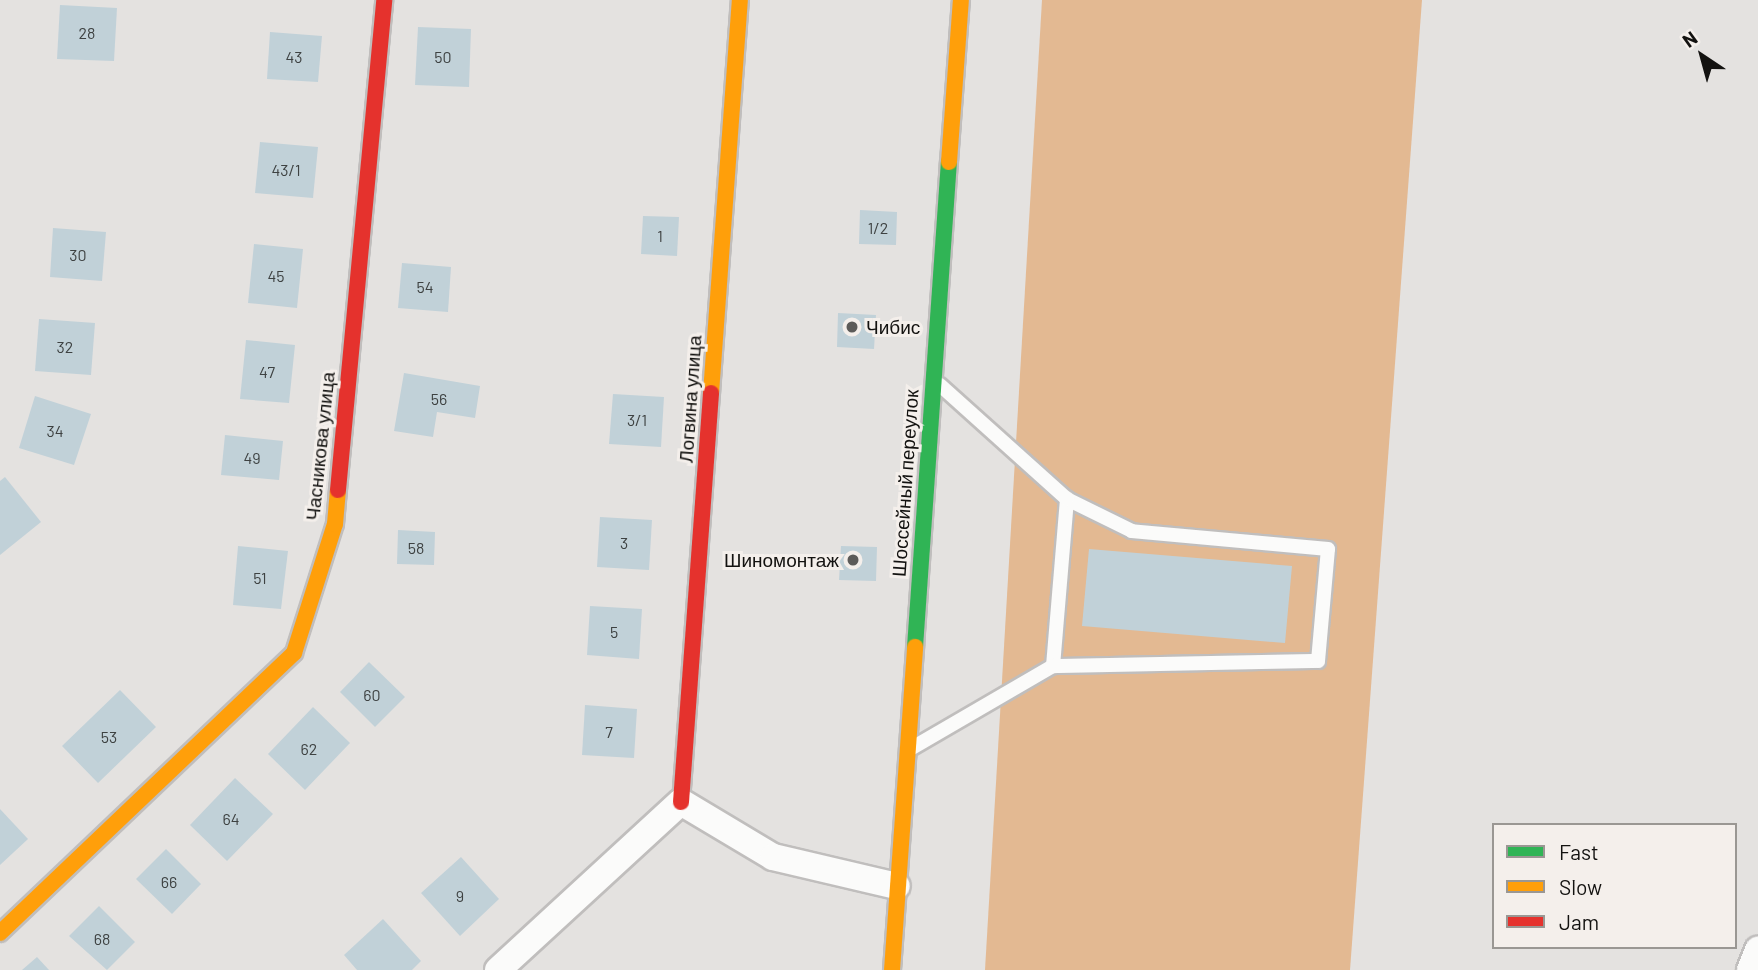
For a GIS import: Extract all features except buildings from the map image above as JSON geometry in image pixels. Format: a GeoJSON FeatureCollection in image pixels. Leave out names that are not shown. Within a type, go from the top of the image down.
{"type":"FeatureCollection","features":[{"type":"Feature","properties":{"kind":"street","name":"Часникова улица"},"geometry":{"type":"LineString","coordinates":[[0,933],[294,653],[335,524],[384,0]]}},
{"type":"Feature","properties":{"kind":"street","name":"Логвина улица"},"geometry":{"type":"LineString","coordinates":[[681,802],[740,0]]}},
{"type":"Feature","properties":{"kind":"street","name":"Шоссейный переулок"},"geometry":{"type":"LineString","coordinates":[[892,970],[961,0]]}},
{"type":"Feature","properties":{"kind":"street"},"geometry":{"type":"LineString","coordinates":[[498,970],[681,802],[773,857],[897,886]]}},
{"type":"Feature","properties":{"kind":"street"},"geometry":{"type":"LineString","coordinates":[[1750,970],[1758,950]]}},
{"type":"Feature","properties":{"kind":"lane"},"geometry":{"type":"LineString","coordinates":[[907,750],[1053,666],[1318,661],[1328,549],[1132,531],[1067,499],[933,380]]}},
{"type":"Feature","properties":{"kind":"lane"},"geometry":{"type":"LineString","coordinates":[[1053,666],[1067,499]]}},
{"type":"Feature","properties":{"kind":"shaded area"},"geometry":{"type":"Polygon","coordinates":[[[1042,0],[1422,0],[1350,970],[985,970],[1042,0]]]}},
{"type":"Feature","properties":{"kind":"traffic: fast"},"geometry":{"type":"LineString","coordinates":[[915,647],[949,162]]}},
{"type":"Feature","properties":{"kind":"traffic: slow"},"geometry":{"type":"LineString","coordinates":[[711,393],[740,0]]}},
{"type":"Feature","properties":{"kind":"traffic: slow"},"geometry":{"type":"LineString","coordinates":[[949,162],[961,0]]}},
{"type":"Feature","properties":{"kind":"traffic: slow"},"geometry":{"type":"LineString","coordinates":[[0,933],[294,653],[335,524],[338,490]]}},
{"type":"Feature","properties":{"kind":"traffic: slow"},"geometry":{"type":"LineString","coordinates":[[892,970],[915,647]]}},
{"type":"Feature","properties":{"kind":"traffic: jam"},"geometry":{"type":"LineString","coordinates":[[338,490],[384,0]]}},
{"type":"Feature","properties":{"kind":"traffic: jam"},"geometry":{"type":"LineString","coordinates":[[681,802],[711,393]]}},
{"type":"Feature","properties":{"kind":"place","name":"Чибис"},"geometry":{"type":"Point","coordinates":[852,327]}},
{"type":"Feature","properties":{"kind":"place","name":"Шиномонтаж"},"geometry":{"type":"Point","coordinates":[853,560]}}]}
